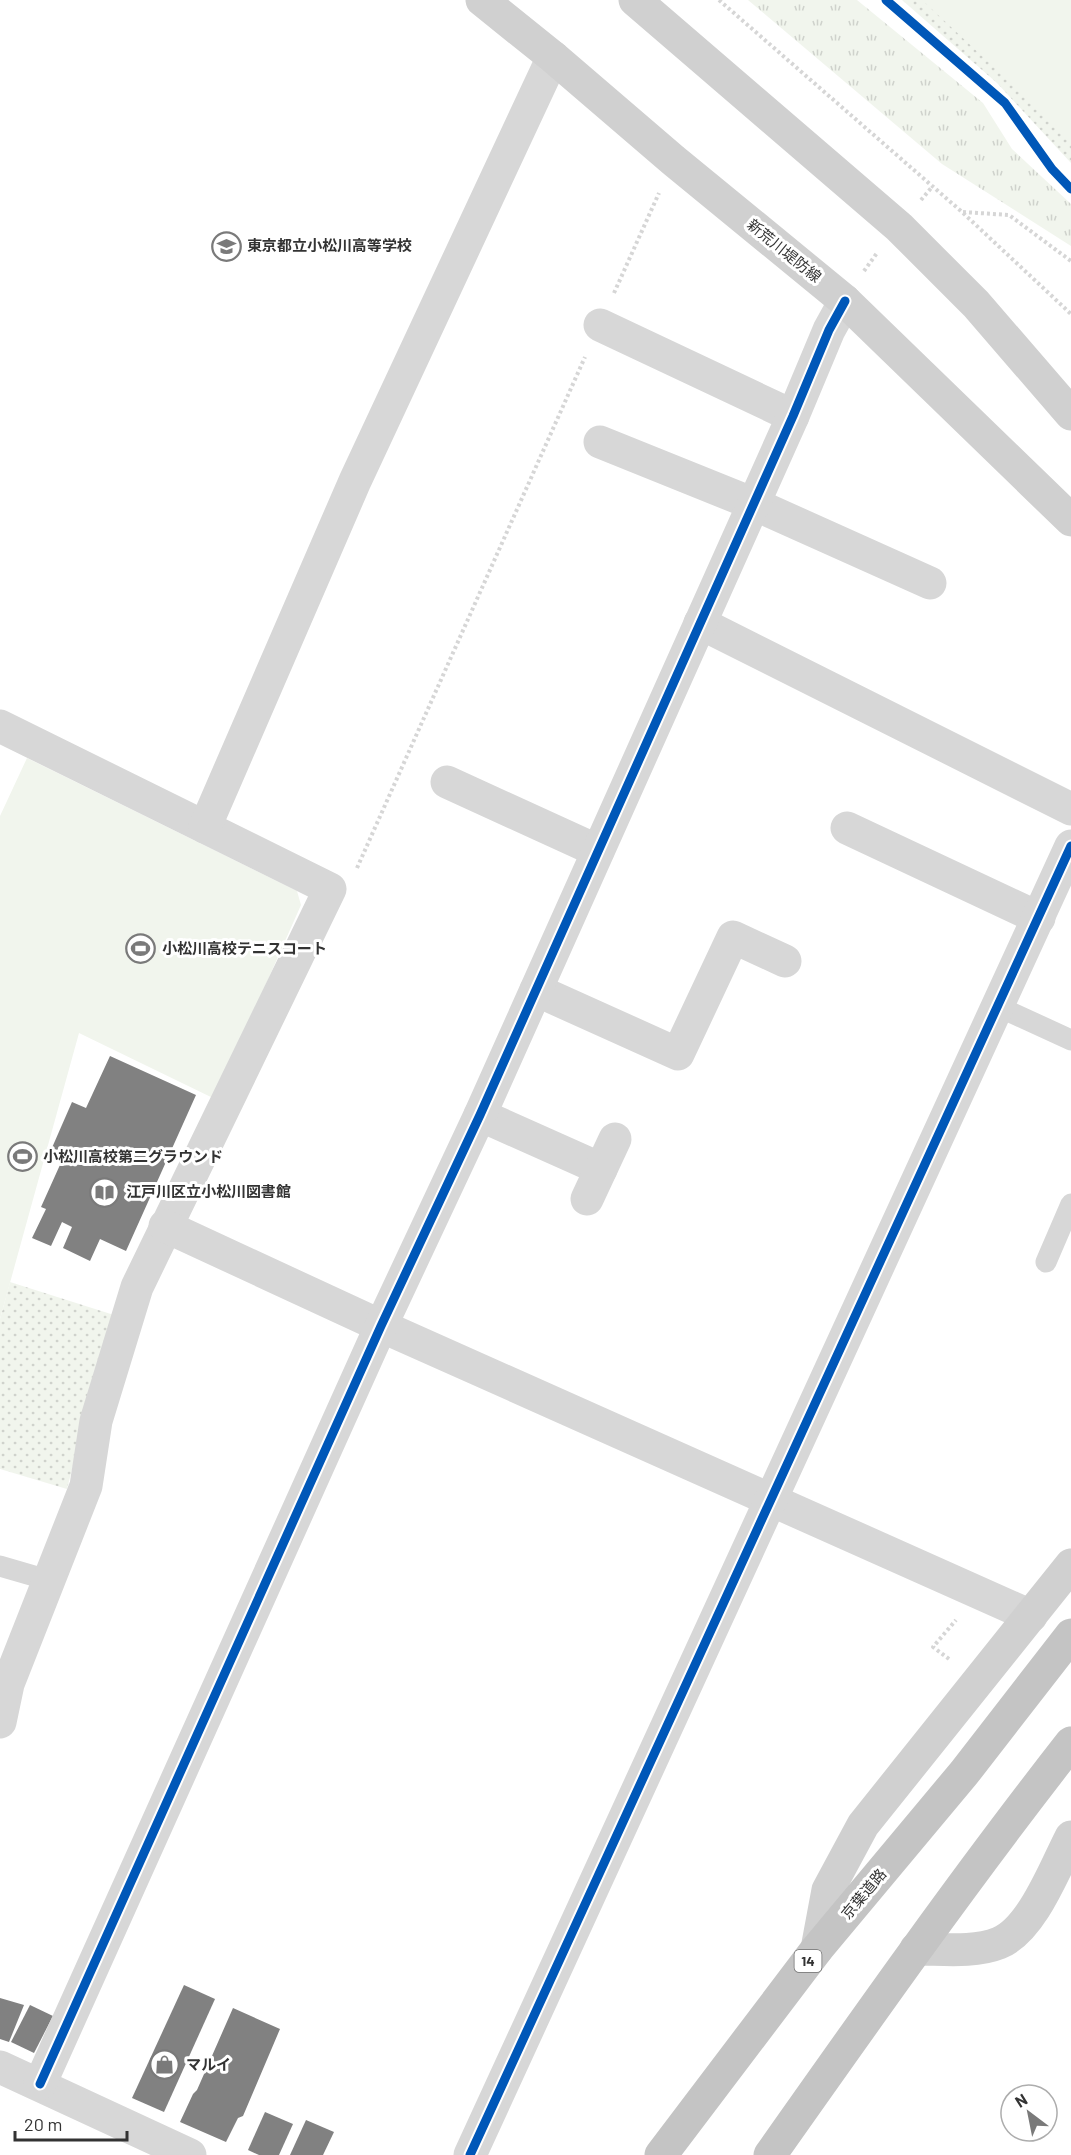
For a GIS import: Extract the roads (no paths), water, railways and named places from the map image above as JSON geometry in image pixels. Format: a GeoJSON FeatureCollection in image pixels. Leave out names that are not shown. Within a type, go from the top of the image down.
{"type":"FeatureCollection","features":[{"type":"Feature","properties":{"kind":"highway","name":"京葉道路"},"geometry":{"type":"LineString","coordinates":[[661,2155],[817,1950],[964,1773],[1071,1635]]}},
{"type":"Feature","properties":{"kind":"highway"},"geometry":{"type":"LineString","coordinates":[[770,2155],[915,1949],[1071,1743]]}},
{"type":"Feature","properties":{"kind":"main road","name":"新荒川堤防線"},"geometry":{"type":"LineString","coordinates":[[482,0],[844,301],[1071,520]]}},
{"type":"Feature","properties":{"kind":"main road"},"geometry":{"type":"LineString","coordinates":[[635,0],[899,227],[976,304],[1071,414]]}},
{"type":"Feature","properties":{"kind":"main road"},"geometry":{"type":"LineString","coordinates":[[817,1950],[828,1890],[863,1826],[1071,1565]]}},
{"type":"Feature","properties":{"kind":"main road"},"geometry":{"type":"LineString","coordinates":[[915,1949],[970,1948],[998,1943],[1017,1934],[1032,1914],[1071,1837]]}},
{"type":"Feature","properties":{"kind":"street"},"geometry":{"type":"LineString","coordinates":[[205,827],[355,481],[553,57]]}},
{"type":"Feature","properties":{"kind":"street"},"geometry":{"type":"LineString","coordinates":[[40,2084],[381,1326],[480,1115],[844,301]]}},
{"type":"Feature","properties":{"kind":"street"},"geometry":{"type":"LineString","coordinates":[[600,325],[793,416]]}},
{"type":"Feature","properties":{"kind":"street"},"geometry":{"type":"LineString","coordinates":[[600,442],[754,504],[930,583]]}},
{"type":"Feature","properties":{"kind":"street"},"geometry":{"type":"LineString","coordinates":[[700,623],[1071,809]]}},
{"type":"Feature","properties":{"kind":"street"},"geometry":{"type":"LineString","coordinates":[[0,726],[330,889],[137,1287],[96,1421],[86,1486],[8,1684],[0,1722]]}},
{"type":"Feature","properties":{"kind":"street"},"geometry":{"type":"LineString","coordinates":[[447,782],[598,851]]}},
{"type":"Feature","properties":{"kind":"street"},"geometry":{"type":"LineString","coordinates":[[847,828],[1039,918]]}},
{"type":"Feature","properties":{"kind":"street"},"geometry":{"type":"LineString","coordinates":[[470,2155],[1039,918],[1067,865]]}},
{"type":"Feature","properties":{"kind":"street"},"geometry":{"type":"LineString","coordinates":[[536,990],[678,1054],[733,937],[785,961]]}},
{"type":"Feature","properties":{"kind":"street"},"geometry":{"type":"LineString","coordinates":[[480,1115],[601,1169]]}},
{"type":"Feature","properties":{"kind":"street"},"geometry":{"type":"LineString","coordinates":[[587,1199],[615,1139]]}},
{"type":"Feature","properties":{"kind":"street"},"geometry":{"type":"LineString","coordinates":[[165,1226],[381,1326],[1030,1616]]}},
{"type":"Feature","properties":{"kind":"street"},"geometry":{"type":"LineString","coordinates":[[0,2067],[190,2155]]}},
{"type":"Feature","properties":{"kind":"lane"},"geometry":{"type":"LineString","coordinates":[[999,1007],[1071,1040]]}},
{"type":"Feature","properties":{"kind":"lane"},"geometry":{"type":"LineString","coordinates":[[1046,1262],[1071,1204]]}},
{"type":"Feature","properties":{"kind":"lane"},"geometry":{"type":"LineString","coordinates":[[0,1566],[48,1580]]}},
{"type":"Feature","properties":{"kind":"place","name":"東京都立小松川高等学校"},"geometry":{"type":"Point","coordinates":[226,246]}},
{"type":"Feature","properties":{"kind":"place","name":"小松川高校テニスコート"},"geometry":{"type":"Point","coordinates":[141,949]}},
{"type":"Feature","properties":{"kind":"place","name":"小松川高校第二グラウンド"},"geometry":{"type":"Point","coordinates":[22,1157]}},
{"type":"Feature","properties":{"kind":"place","name":"江戸川区立小松川図書館"},"geometry":{"type":"Point","coordinates":[105,1192]}},
{"type":"Feature","properties":{"kind":"place","name":"マルイ"},"geometry":{"type":"Point","coordinates":[165,2065]}}]}
